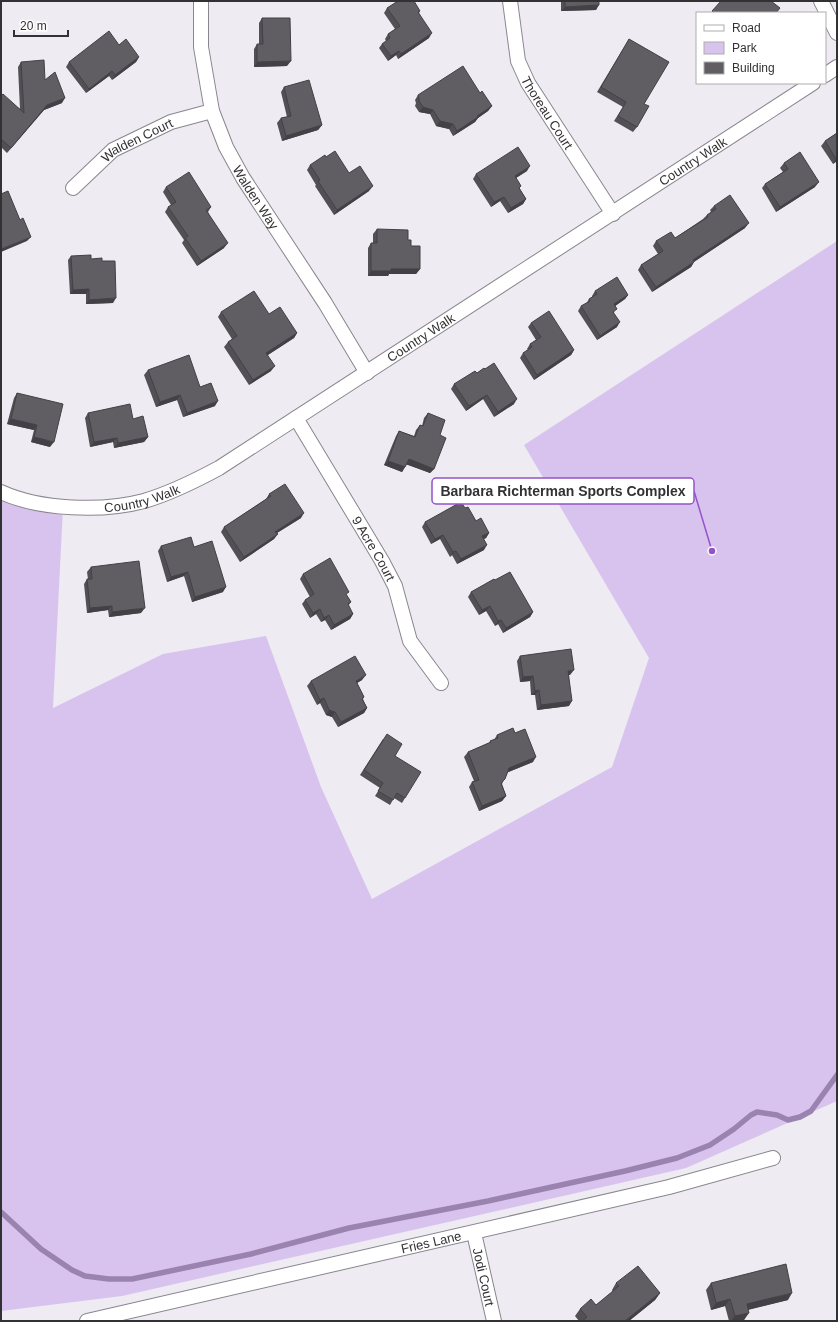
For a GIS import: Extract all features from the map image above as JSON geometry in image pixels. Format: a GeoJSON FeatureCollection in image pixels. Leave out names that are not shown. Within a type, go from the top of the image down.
{"type":"FeatureCollection","features":[{"type":"Feature","properties":{"kind":"street","name":"Walden Way"},"geometry":{"type":"LineString","coordinates":[[201,1],[201,47],[212,111],[226,148],[243,178],[325,303],[367,373]]}},
{"type":"Feature","properties":{"kind":"street","name":"Thoreau Court"},"geometry":{"type":"LineString","coordinates":[[510,1],[518,61],[528,83],[613,214]]}},
{"type":"Feature","properties":{"kind":"street"},"geometry":{"type":"LineString","coordinates":[[821,1],[837,33]]}},
{"type":"Feature","properties":{"kind":"street"},"geometry":{"type":"LineString","coordinates":[[826,74],[837,68]]}},
{"type":"Feature","properties":{"kind":"street","name":"Country Walk"},"geometry":{"type":"LineString","coordinates":[[1,492],[38,503],[63,507],[108,508],[144,501],[181,488],[219,468],[811,84]]}},
{"type":"Feature","properties":{"kind":"street","name":"Walden Court"},"geometry":{"type":"LineString","coordinates":[[73,188],[113,150],[171,122],[212,111]]}},
{"type":"Feature","properties":{"kind":"street","name":"9 Acre Court"},"geometry":{"type":"LineString","coordinates":[[296,418],[382,560],[395,586],[410,641],[441,683]]}},
{"type":"Feature","properties":{"kind":"street","name":"Fries Lane"},"geometry":{"type":"LineString","coordinates":[[94,1320],[474,1233],[669,1186],[773,1158]]}},
{"type":"Feature","properties":{"kind":"street","name":"Jodi Court"},"geometry":{"type":"LineString","coordinates":[[474,1233],[494,1321]]}},
{"type":"Feature","properties":{"kind":"green space"},"geometry":{"type":"Polygon","coordinates":[[[837,241],[837,1101],[686,1168],[122,1296],[1,1311],[1,492],[63,507],[53,708],[163,654],[266,636],[321,787],[372,899],[612,767],[649,658],[524,445],[837,241]]]}},
{"type":"Feature","properties":{"kind":"building"},"geometry":{"type":"Polygon","coordinates":[[[398,1],[414,1],[420,11],[418,12],[432,33],[401,54],[399,51],[391,56],[382,44],[390,38],[388,34],[400,26],[387,8],[398,1]]]}},
{"type":"Feature","properties":{"kind":"building"},"geometry":{"type":"Polygon","coordinates":[[[565,1],[599,1],[599,5],[565,7],[565,1]]]}},
{"type":"Feature","properties":{"kind":"building"},"geometry":{"type":"Polygon","coordinates":[[[721,1],[771,1],[780,8],[777,12],[712,11],[721,1]]]}},
{"type":"Feature","properties":{"kind":"building"},"geometry":{"type":"Polygon","coordinates":[[[262,18],[290,18],[291,61],[257,62],[257,44],[263,44],[262,18]]]}},
{"type":"Feature","properties":{"kind":"building"},"geometry":{"type":"Polygon","coordinates":[[[109,31],[119,45],[126,39],[139,57],[115,75],[112,71],[89,89],[69,62],[109,31]]]}},
{"type":"Feature","properties":{"kind":"building"},"geometry":{"type":"Polygon","coordinates":[[[629,39],[669,62],[644,104],[649,106],[637,127],[618,116],[626,102],[601,87],[629,39]]]}},
{"type":"Feature","properties":{"kind":"building"},"geometry":{"type":"Polygon","coordinates":[[[44,60],[45,80],[55,72],[65,98],[47,105],[11,148],[1,139],[1,96],[3,94],[24,113],[21,62],[44,60]]]}},
{"type":"Feature","properties":{"kind":"building"},"geometry":{"type":"Polygon","coordinates":[[[463,66],[480,93],[482,91],[492,106],[457,131],[453,124],[440,121],[433,110],[423,107],[419,101],[418,95],[463,66]]]}},
{"type":"Feature","properties":{"kind":"building"},"geometry":{"type":"Polygon","coordinates":[[[309,80],[322,125],[286,136],[281,118],[291,116],[284,87],[309,80]]]}},
{"type":"Feature","properties":{"kind":"building"},"geometry":{"type":"Polygon","coordinates":[[[837,133],[837,158],[836,159],[825,141],[837,133]]]}},
{"type":"Feature","properties":{"kind":"building"},"geometry":{"type":"Polygon","coordinates":[[[518,147],[530,166],[515,176],[521,186],[519,188],[526,199],[511,208],[504,197],[494,202],[476,174],[518,147]]]}},
{"type":"Feature","properties":{"kind":"building"},"geometry":{"type":"Polygon","coordinates":[[[335,151],[349,173],[360,166],[373,186],[337,210],[318,181],[320,180],[310,165],[325,155],[326,157],[335,151]]]}},
{"type":"Feature","properties":{"kind":"building"},"geometry":{"type":"Polygon","coordinates":[[[800,152],[819,182],[780,207],[765,184],[788,169],[784,163],[800,152]]]}},
{"type":"Feature","properties":{"kind":"building"},"geometry":{"type":"Polygon","coordinates":[[[189,172],[211,207],[206,210],[228,243],[201,261],[185,238],[188,236],[168,207],[176,202],[166,187],[189,172]]]}},
{"type":"Feature","properties":{"kind":"building"},"geometry":{"type":"Polygon","coordinates":[[[8,191],[20,220],[23,218],[31,237],[1,249],[1,194],[8,191]]]}},
{"type":"Feature","properties":{"kind":"building"},"geometry":{"type":"Polygon","coordinates":[[[730,195],[749,223],[693,260],[694,262],[656,287],[641,265],[663,251],[656,241],[671,232],[675,238],[708,217],[707,215],[716,209],[714,206],[730,195]]]}},
{"type":"Feature","properties":{"kind":"building"},"geometry":{"type":"Polygon","coordinates":[[[377,229],[408,230],[408,240],[411,240],[411,246],[420,246],[420,269],[371,271],[371,243],[377,243],[377,229]]]}},
{"type":"Feature","properties":{"kind":"building"},"geometry":{"type":"Polygon","coordinates":[[[91,255],[91,259],[102,258],[102,261],[115,261],[116,298],[89,300],[89,289],[73,290],[71,256],[91,255]]]}},
{"type":"Feature","properties":{"kind":"building"},"geometry":{"type":"Polygon","coordinates":[[[617,277],[628,295],[614,304],[617,309],[613,312],[620,322],[600,336],[581,306],[590,301],[589,299],[597,294],[595,291],[617,277]]]}},
{"type":"Feature","properties":{"kind":"building"},"geometry":{"type":"Polygon","coordinates":[[[254,291],[269,314],[280,307],[297,333],[266,353],[275,366],[253,380],[228,342],[237,336],[221,312],[254,291]]]}},
{"type":"Feature","properties":{"kind":"building"},"geometry":{"type":"Polygon","coordinates":[[[549,311],[574,350],[537,375],[523,353],[532,347],[530,344],[541,337],[531,323],[549,311]]]}},
{"type":"Feature","properties":{"kind":"building"},"geometry":{"type":"Polygon","coordinates":[[[189,355],[200,387],[211,383],[218,401],[187,413],[180,395],[160,402],[148,370],[189,355]]]}},
{"type":"Feature","properties":{"kind":"building"},"geometry":{"type":"Polygon","coordinates":[[[494,363],[517,399],[498,412],[487,395],[469,406],[454,384],[475,371],[477,373],[494,363]]]}},
{"type":"Feature","properties":{"kind":"building"},"geometry":{"type":"Polygon","coordinates":[[[17,393],[63,404],[54,442],[34,437],[37,425],[11,419],[17,393]]]}},
{"type":"Feature","properties":{"kind":"building"},"geometry":{"type":"Polygon","coordinates":[[[130,404],[133,419],[143,416],[148,437],[118,443],[117,438],[94,442],[88,413],[130,404]]]}},
{"type":"Feature","properties":{"kind":"building"},"geometry":{"type":"Polygon","coordinates":[[[428,413],[445,420],[440,435],[446,438],[434,469],[409,459],[405,467],[388,461],[399,431],[415,437],[420,425],[423,426],[428,413]]]}},
{"type":"Feature","properties":{"kind":"building"},"geometry":{"type":"Polygon","coordinates":[[[285,484],[304,513],[275,532],[278,534],[244,557],[224,527],[271,496],[269,494],[285,484]]]}},
{"type":"Feature","properties":{"kind":"building"},"geometry":{"type":"Polygon","coordinates":[[[461,502],[465,508],[468,507],[476,521],[481,518],[489,533],[482,536],[487,545],[461,559],[456,551],[453,552],[443,535],[435,539],[425,522],[461,502]]]}},
{"type":"Feature","properties":{"kind":"building"},"geometry":{"type":"Polygon","coordinates":[[[191,537],[194,547],[212,541],[226,587],[195,597],[188,572],[171,577],[161,546],[191,537]]]}},
{"type":"Feature","properties":{"kind":"building"},"geometry":{"type":"Polygon","coordinates":[[[330,558],[349,592],[346,594],[351,602],[348,604],[353,614],[334,625],[329,615],[324,618],[320,609],[313,613],[305,600],[314,594],[303,574],[330,558]]]}},
{"type":"Feature","properties":{"kind":"building"},"geometry":{"type":"Polygon","coordinates":[[[139,561],[145,608],[112,612],[112,606],[90,608],[87,579],[92,579],[91,567],[139,561]]]}},
{"type":"Feature","properties":{"kind":"building"},"geometry":{"type":"Polygon","coordinates":[[[510,572],[533,612],[506,628],[501,620],[498,621],[490,606],[482,610],[471,592],[510,572]]]}},
{"type":"Feature","properties":{"kind":"building"},"geometry":{"type":"Polygon","coordinates":[[[571,649],[574,670],[568,671],[572,701],[541,705],[539,690],[535,691],[533,676],[523,677],[520,656],[571,649]]]}},
{"type":"Feature","properties":{"kind":"building"},"geometry":{"type":"Polygon","coordinates":[[[355,656],[366,675],[356,681],[364,697],[362,699],[367,708],[341,722],[335,712],[329,710],[324,698],[320,700],[311,681],[355,656]]]}},
{"type":"Feature","properties":{"kind":"building"},"geometry":{"type":"Polygon","coordinates":[[[513,728],[515,733],[525,729],[536,757],[509,768],[505,779],[501,783],[506,796],[482,806],[472,782],[479,780],[468,752],[491,742],[490,741],[498,738],[497,735],[513,728]]]}},
{"type":"Feature","properties":{"kind":"building"},"geometry":{"type":"Polygon","coordinates":[[[387,734],[402,744],[395,756],[421,772],[405,798],[397,793],[393,800],[378,791],[383,783],[364,770],[387,734]]]}},
{"type":"Feature","properties":{"kind":"building"},"geometry":{"type":"Polygon","coordinates":[[[786,1264],[792,1293],[747,1304],[749,1313],[735,1316],[730,1299],[716,1303],[711,1283],[786,1264]]]}},
{"type":"Feature","properties":{"kind":"building"},"geometry":{"type":"Polygon","coordinates":[[[638,1266],[660,1293],[625,1321],[582,1321],[587,1317],[580,1309],[591,1299],[596,1305],[619,1286],[616,1283],[638,1266]]]}},
{"type":"Feature","properties":{"kind":"waterway"},"geometry":{"type":"LineString","coordinates":[[1,1212],[41,1249],[72,1270],[85,1276],[109,1279],[132,1279],[251,1254],[349,1228],[488,1201],[677,1158],[710,1145],[757,1112],[777,1115],[788,1120],[800,1117],[811,1111],[837,1075]]}},
{"type":"Feature","properties":{"kind":"place","name":"Barbara Richterman Sports Complex"},"geometry":{"type":"Point","coordinates":[712,551]}}]}
